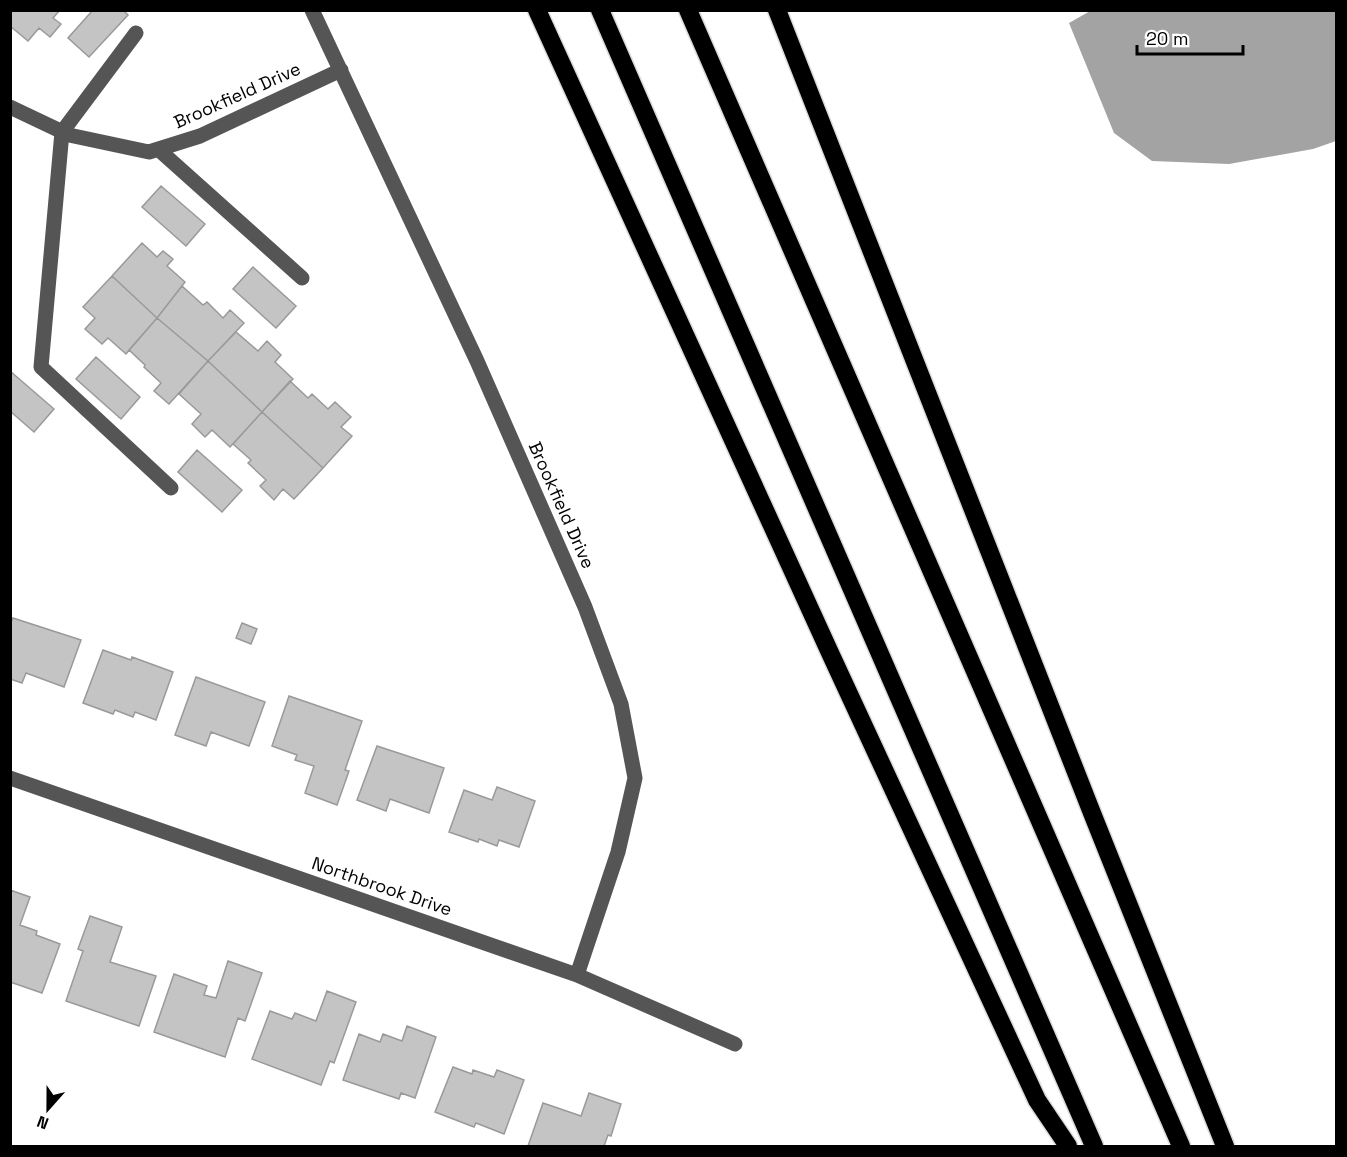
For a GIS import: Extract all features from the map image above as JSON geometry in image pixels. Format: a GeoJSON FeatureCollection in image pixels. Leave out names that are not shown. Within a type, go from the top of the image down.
{"type":"FeatureCollection","features":[{"type":"Feature","properties":{"kind":"highway"},"geometry":{"type":"LineString","coordinates":[[537,10],[1037,1100],[1068,1146]]}},
{"type":"Feature","properties":{"kind":"highway"},"geometry":{"type":"LineString","coordinates":[[600,10],[1094,1146]]}},
{"type":"Feature","properties":{"kind":"highway"},"geometry":{"type":"LineString","coordinates":[[688,10],[1181,1146]]}},
{"type":"Feature","properties":{"kind":"highway"},"geometry":{"type":"LineString","coordinates":[[777,10],[1074,769],[1226,1146]]}},
{"type":"Feature","properties":{"kind":"street","name":"Brookfield Drive"},"geometry":{"type":"LineString","coordinates":[[312,10],[482,372],[585,607],[621,704],[635,778],[618,852],[577,975]]}},
{"type":"Feature","properties":{"kind":"street"},"geometry":{"type":"LineString","coordinates":[[136,33],[62,132],[41,367],[171,488]]}},
{"type":"Feature","properties":{"kind":"street","name":"Brookfield Drive"},"geometry":{"type":"LineString","coordinates":[[10,108],[69,135],[149,152],[200,136],[341,70]]}},
{"type":"Feature","properties":{"kind":"street"},"geometry":{"type":"LineString","coordinates":[[158,149],[302,278]]}},
{"type":"Feature","properties":{"kind":"street","name":"Northbrook Drive"},"geometry":{"type":"LineString","coordinates":[[10,778],[577,975],[735,1044]]}},
{"type":"Feature","properties":{"kind":"shaded area"},"geometry":{"type":"Polygon","coordinates":[[[1092,10],[1336,11],[1336,141],[1313,149],[1229,164],[1152,161],[1114,133],[1069,23],[1092,10]]]}},
{"type":"Feature","properties":{"kind":"building"},"geometry":{"type":"Polygon","coordinates":[[[10,10],[60,10],[53,18],[61,24],[50,37],[39,28],[28,41],[10,26],[10,10]]]}},
{"type":"Feature","properties":{"kind":"building"},"geometry":{"type":"Polygon","coordinates":[[[93,10],[123,10],[128,15],[89,57],[68,38],[93,10]]]}},
{"type":"Feature","properties":{"kind":"building"},"geometry":{"type":"Polygon","coordinates":[[[161,186],[205,224],[186,246],[142,207],[161,186]]]}},
{"type":"Feature","properties":{"kind":"building"},"geometry":{"type":"Polygon","coordinates":[[[142,243],[157,257],[163,251],[173,259],[167,266],[185,282],[157,318],[112,276],[142,243]]]}},
{"type":"Feature","properties":{"kind":"building"},"geometry":{"type":"Polygon","coordinates":[[[253,267],[296,306],[276,328],[233,289],[253,267]]]}},
{"type":"Feature","properties":{"kind":"building"},"geometry":{"type":"Polygon","coordinates":[[[112,276],[157,318],[126,354],[108,338],[102,344],[85,329],[95,318],[83,307],[112,276]]]}},
{"type":"Feature","properties":{"kind":"building"},"geometry":{"type":"Polygon","coordinates":[[[182,286],[203,305],[207,302],[223,318],[230,310],[244,323],[208,361],[157,318],[182,286]]]}},
{"type":"Feature","properties":{"kind":"building"},"geometry":{"type":"Polygon","coordinates":[[[157,318],[208,361],[169,404],[154,391],[161,383],[129,350],[157,318]]]}},
{"type":"Feature","properties":{"kind":"building"},"geometry":{"type":"Polygon","coordinates":[[[236,332],[258,351],[267,341],[281,355],[275,362],[293,379],[262,412],[208,361],[236,332]]]}},
{"type":"Feature","properties":{"kind":"building"},"geometry":{"type":"Polygon","coordinates":[[[96,357],[140,397],[121,419],[76,379],[96,357]]]}},
{"type":"Feature","properties":{"kind":"building"},"geometry":{"type":"Polygon","coordinates":[[[208,361],[262,412],[230,447],[212,430],[205,437],[192,424],[201,414],[179,394],[208,361]]]}},
{"type":"Feature","properties":{"kind":"building"},"geometry":{"type":"Polygon","coordinates":[[[10,371],[54,409],[34,432],[10,411],[10,371]]]}},
{"type":"Feature","properties":{"kind":"building"},"geometry":{"type":"Polygon","coordinates":[[[290,381],[308,398],[312,394],[328,409],[335,402],[351,417],[341,427],[352,436],[323,468],[262,412],[290,381]]]}},
{"type":"Feature","properties":{"kind":"building"},"geometry":{"type":"Polygon","coordinates":[[[262,412],[323,468],[294,499],[283,489],[274,500],[260,486],[266,480],[248,463],[251,460],[233,444],[262,412]]]}},
{"type":"Feature","properties":{"kind":"building"},"geometry":{"type":"Polygon","coordinates":[[[197,450],[242,490],[222,512],[178,472],[197,450]]]}},
{"type":"Feature","properties":{"kind":"building"},"geometry":{"type":"Polygon","coordinates":[[[13,618],[81,640],[64,687],[26,673],[22,683],[10,679],[10,624],[13,618]]]}},
{"type":"Feature","properties":{"kind":"building"},"geometry":{"type":"Polygon","coordinates":[[[242,623],[257,629],[251,644],[236,638],[242,623]]]}},
{"type":"Feature","properties":{"kind":"building"},"geometry":{"type":"Polygon","coordinates":[[[103,650],[131,660],[132,657],[173,672],[156,720],[135,712],[133,717],[115,710],[113,714],[83,703],[103,650]]]}},
{"type":"Feature","properties":{"kind":"building"},"geometry":{"type":"Polygon","coordinates":[[[196,677],[265,702],[249,746],[211,732],[206,746],[175,735],[196,677]]]}},
{"type":"Feature","properties":{"kind":"building"},"geometry":{"type":"Polygon","coordinates":[[[289,696],[362,721],[345,770],[349,771],[337,805],[305,793],[314,766],[295,760],[297,755],[272,746],[289,696]]]}},
{"type":"Feature","properties":{"kind":"building"},"geometry":{"type":"Polygon","coordinates":[[[377,746],[444,768],[429,813],[390,799],[386,811],[357,800],[377,746]]]}},
{"type":"Feature","properties":{"kind":"building"},"geometry":{"type":"Polygon","coordinates":[[[497,787],[535,801],[519,847],[499,840],[497,846],[479,839],[478,842],[449,832],[464,790],[492,800],[497,787]]]}},
{"type":"Feature","properties":{"kind":"building"},"geometry":{"type":"Polygon","coordinates":[[[10,890],[30,897],[20,925],[37,931],[36,935],[60,944],[42,993],[10,982],[10,890]]]}},
{"type":"Feature","properties":{"kind":"building"},"geometry":{"type":"Polygon","coordinates":[[[90,916],[122,927],[110,962],[156,976],[139,1026],[66,1001],[83,951],[78,949],[90,916]]]}},
{"type":"Feature","properties":{"kind":"building"},"geometry":{"type":"Polygon","coordinates":[[[228,961],[262,973],[245,1021],[238,1018],[225,1057],[154,1032],[174,974],[207,986],[204,995],[216,998],[228,961]]]}},
{"type":"Feature","properties":{"kind":"building"},"geometry":{"type":"Polygon","coordinates":[[[327,991],[356,1002],[334,1063],[330,1061],[321,1085],[252,1059],[270,1011],[292,1019],[295,1013],[316,1021],[327,991]]]}},
{"type":"Feature","properties":{"kind":"building"},"geometry":{"type":"Polygon","coordinates":[[[407,1026],[436,1037],[415,1098],[401,1093],[399,1099],[343,1080],[359,1034],[380,1042],[383,1034],[402,1041],[407,1026]]]}},
{"type":"Feature","properties":{"kind":"building"},"geometry":{"type":"Polygon","coordinates":[[[453,1067],[472,1074],[473,1070],[494,1077],[497,1070],[524,1080],[504,1134],[476,1123],[474,1127],[435,1112],[453,1067]]]}},
{"type":"Feature","properties":{"kind":"building"},"geometry":{"type":"Polygon","coordinates":[[[589,1093],[621,1104],[611,1136],[608,1135],[604,1146],[528,1146],[543,1103],[581,1116],[589,1093]]]}}]}
